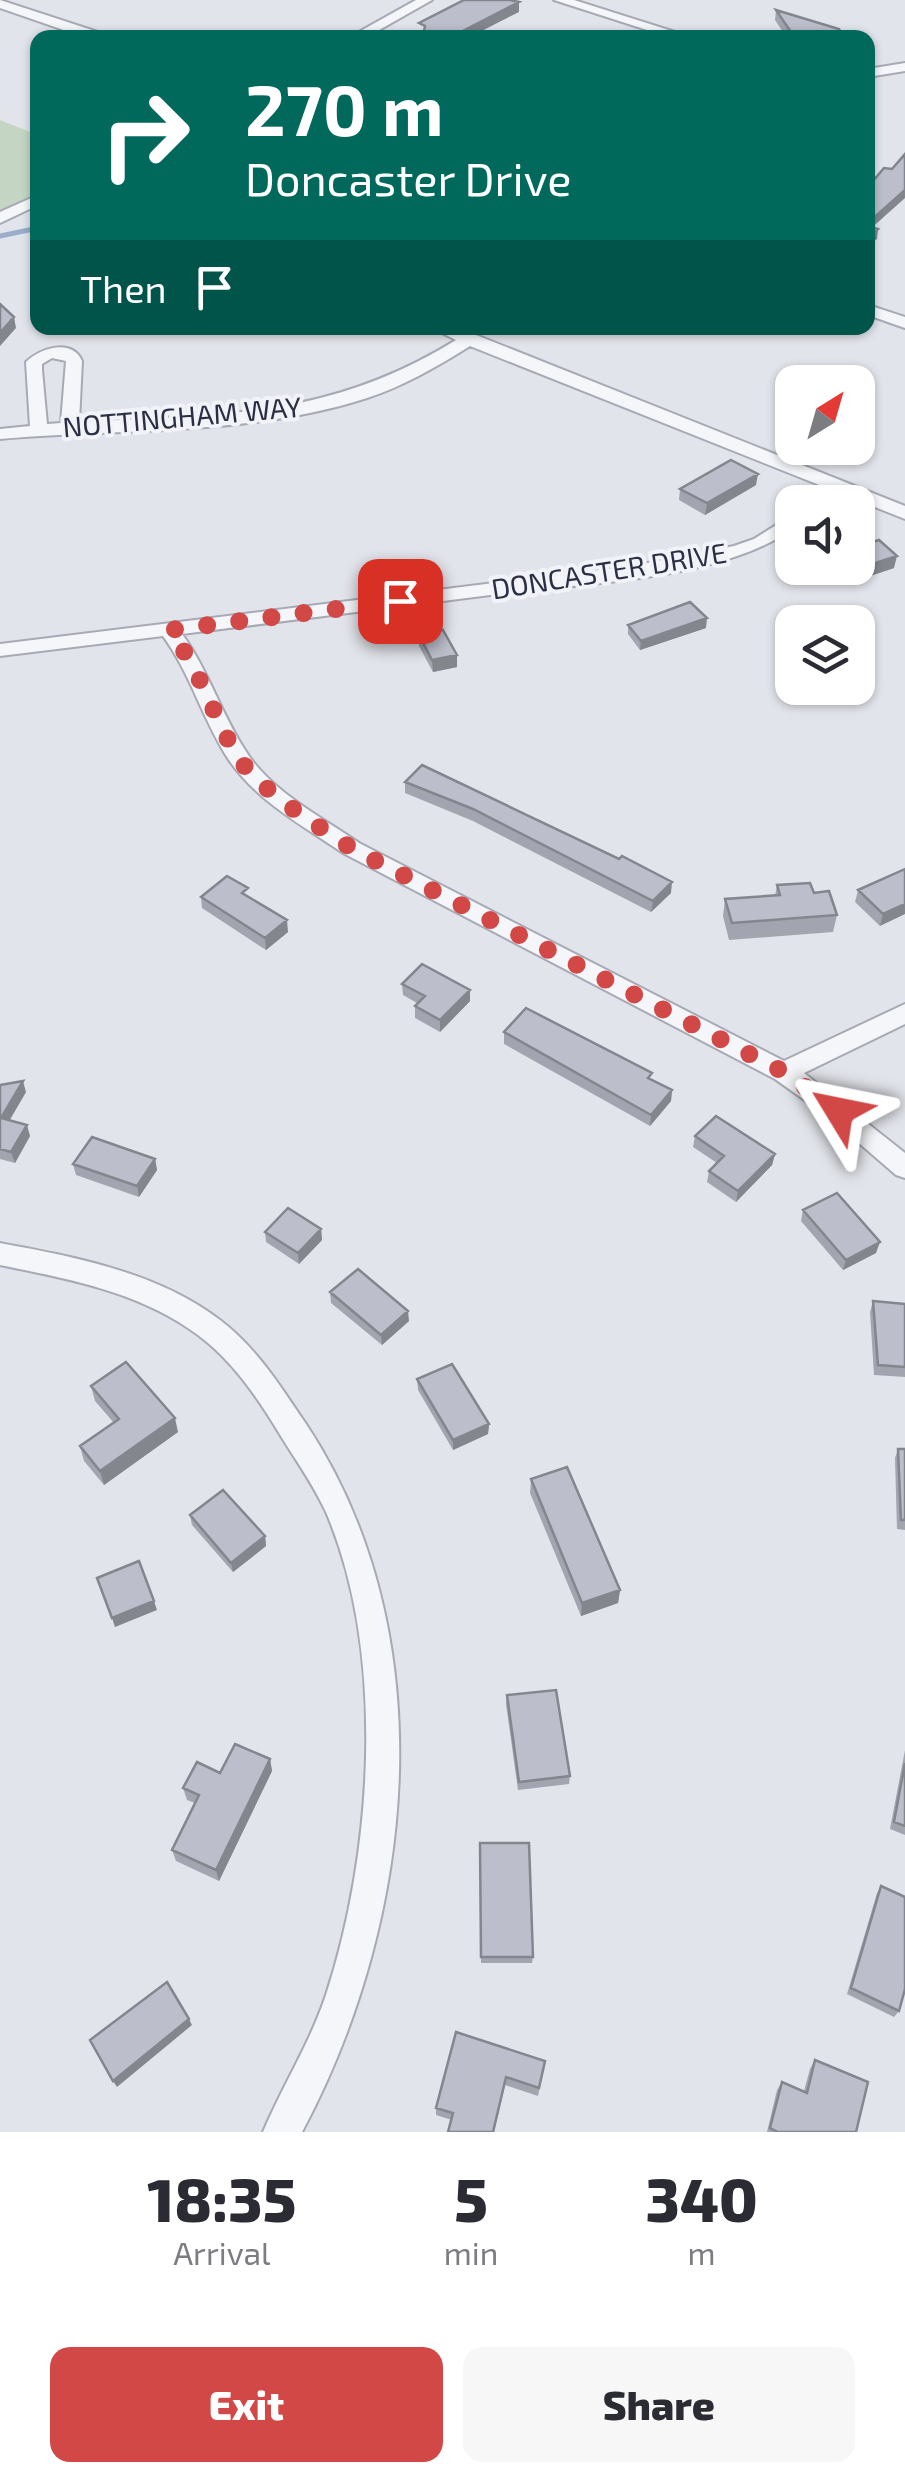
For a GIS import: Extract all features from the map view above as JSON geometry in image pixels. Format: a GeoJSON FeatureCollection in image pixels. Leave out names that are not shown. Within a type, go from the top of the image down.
{"type":"FeatureCollection","features":[{"type":"Feature","properties":{"kind":"street"},"geometry":{"type":"LineString","coordinates":[[369,30],[426,0]]}},
{"type":"Feature","properties":{"kind":"street"},"geometry":{"type":"LineString","coordinates":[[560,0],[661,30]]}},
{"type":"Feature","properties":{"kind":"street"},"geometry":{"type":"LineString","coordinates":[[0,4],[78,30]]}},
{"type":"Feature","properties":{"kind":"street"},"geometry":{"type":"LineString","coordinates":[[378,25],[394,30]]}},
{"type":"Feature","properties":{"kind":"street"},"geometry":{"type":"LineString","coordinates":[[875,71],[905,68]]}},
{"type":"Feature","properties":{"kind":"street"},"geometry":{"type":"LineString","coordinates":[[0,218],[30,203]]}},
{"type":"Feature","properties":{"kind":"street"},"geometry":{"type":"LineString","coordinates":[[875,312],[905,323]]}},
{"type":"Feature","properties":{"kind":"street"},"geometry":{"type":"LineString","coordinates":[[458,335],[905,512]]}},
{"type":"Feature","properties":{"kind":"street","name":"NOTTINGHAM WAY"},"geometry":{"type":"LineString","coordinates":[[0,434],[254,415],[328,404],[381,388],[470,340]]}},
{"type":"Feature","properties":{"kind":"street"},"geometry":{"type":"LineString","coordinates":[[38,430],[34,362],[49,353],[71,354],[74,362],[70,427]]}},
{"type":"Feature","properties":{"kind":"street"},"geometry":{"type":"LineString","coordinates":[[824,485],[827,480]]}},
{"type":"Feature","properties":{"kind":"street","name":"DONCASTER DRIVE"},"geometry":{"type":"LineString","coordinates":[[0,650],[651,568],[740,551],[775,534]]}},
{"type":"Feature","properties":{"kind":"street"},"geometry":{"type":"LineString","coordinates":[[169,630],[190,656],[239,758],[278,796],[351,848],[784,1072],[839,1111],[905,1168]]}},
{"type":"Feature","properties":{"kind":"street"},"geometry":{"type":"LineString","coordinates":[[784,1072],[905,1014]]}},
{"type":"Feature","properties":{"kind":"street"},"geometry":{"type":"LineString","coordinates":[[0,1254],[129,1284],[202,1322],[234,1348],[267,1387],[344,1519],[365,1597],[384,1708],[380,1788],[357,1957],[310,2088],[282,2132]]}},
{"type":"Feature","properties":{"kind":"green space"},"geometry":{"type":"Polygon","coordinates":[[[0,120],[30,132],[30,202],[0,217],[0,120]]]}},
{"type":"Feature","properties":{"kind":"building"},"geometry":{"type":"Polygon","coordinates":[[[464,0],[519,2],[465,30],[424,30],[425,26],[419,23],[464,0]]]}},
{"type":"Feature","properties":{"kind":"building"},"geometry":{"type":"Polygon","coordinates":[[[776,10],[840,30],[790,30],[776,10]]]}},
{"type":"Feature","properties":{"kind":"building"},"geometry":{"type":"Polygon","coordinates":[[[905,154],[905,190],[875,217],[875,179],[884,168],[892,169],[905,154]]]}},
{"type":"Feature","properties":{"kind":"building"},"geometry":{"type":"Polygon","coordinates":[[[0,304],[14,317],[0,333],[0,304]]]}},
{"type":"Feature","properties":{"kind":"building"},"geometry":{"type":"Polygon","coordinates":[[[731,460],[758,474],[707,503],[680,489],[731,460]]]}},
{"type":"Feature","properties":{"kind":"building"},"geometry":{"type":"Polygon","coordinates":[[[879,540],[897,556],[875,563],[875,541],[879,540]]]}},
{"type":"Feature","properties":{"kind":"building"},"geometry":{"type":"Polygon","coordinates":[[[690,602],[707,618],[641,641],[628,625],[690,602]]]}},
{"type":"Feature","properties":{"kind":"building"},"geometry":{"type":"Polygon","coordinates":[[[443,630],[457,655],[432,660],[419,635],[443,630]]]}},
{"type":"Feature","properties":{"kind":"building"},"geometry":{"type":"Polygon","coordinates":[[[422,765],[672,882],[653,901],[473,809],[405,782],[422,765]]]}},
{"type":"Feature","properties":{"kind":"building"},"geometry":{"type":"Polygon","coordinates":[[[905,869],[905,904],[883,914],[858,890],[905,869]]]}},
{"type":"Feature","properties":{"kind":"building"},"geometry":{"type":"Polygon","coordinates":[[[227,876],[248,888],[242,893],[287,920],[265,938],[201,897],[227,876]]]}},
{"type":"Feature","properties":{"kind":"building"},"geometry":{"type":"Polygon","coordinates":[[[810,883],[814,893],[829,891],[837,915],[732,923],[725,899],[780,895],[777,885],[810,883]]]}},
{"type":"Feature","properties":{"kind":"building"},"geometry":{"type":"Polygon","coordinates":[[[422,964],[470,990],[440,1020],[415,1006],[425,996],[402,984],[422,964]]]}},
{"type":"Feature","properties":{"kind":"building"},"geometry":{"type":"Polygon","coordinates":[[[526,1008],[652,1073],[648,1078],[672,1090],[651,1115],[504,1032],[526,1008]]]}},
{"type":"Feature","properties":{"kind":"building"},"geometry":{"type":"Polygon","coordinates":[[[23,1081],[1,1118],[27,1125],[11,1152],[0,1149],[0,1085],[23,1081]]]}},
{"type":"Feature","properties":{"kind":"building"},"geometry":{"type":"Polygon","coordinates":[[[716,1116],[775,1154],[738,1191],[709,1171],[724,1156],[695,1136],[716,1116]]]}},
{"type":"Feature","properties":{"kind":"building"},"geometry":{"type":"Polygon","coordinates":[[[92,1137],[155,1159],[137,1186],[73,1164],[92,1137]]]}},
{"type":"Feature","properties":{"kind":"building"},"geometry":{"type":"Polygon","coordinates":[[[837,1193],[880,1242],[846,1260],[803,1210],[837,1193]]]}},
{"type":"Feature","properties":{"kind":"building"},"geometry":{"type":"Polygon","coordinates":[[[288,1208],[321,1229],[298,1253],[265,1232],[288,1208]]]}},
{"type":"Feature","properties":{"kind":"building"},"geometry":{"type":"Polygon","coordinates":[[[358,1269],[408,1311],[381,1335],[330,1292],[358,1269]]]}},
{"type":"Feature","properties":{"kind":"building"},"geometry":{"type":"Polygon","coordinates":[[[873,1301],[905,1304],[905,1367],[878,1365],[873,1301]]]}},
{"type":"Feature","properties":{"kind":"building"},"geometry":{"type":"Polygon","coordinates":[[[126,1362],[175,1418],[100,1471],[80,1446],[119,1419],[91,1386],[126,1362]]]}},
{"type":"Feature","properties":{"kind":"building"},"geometry":{"type":"Polygon","coordinates":[[[452,1364],[489,1424],[453,1440],[417,1379],[452,1364]]]}},
{"type":"Feature","properties":{"kind":"building"},"geometry":{"type":"Polygon","coordinates":[[[898,1449],[905,1449],[905,1520],[901,1520],[898,1449]]]}},
{"type":"Feature","properties":{"kind":"building"},"geometry":{"type":"Polygon","coordinates":[[[567,1467],[620,1590],[582,1603],[531,1479],[567,1467]]]}},
{"type":"Feature","properties":{"kind":"building"},"geometry":{"type":"Polygon","coordinates":[[[223,1490],[265,1536],[231,1563],[190,1515],[223,1490]]]}},
{"type":"Feature","properties":{"kind":"building"},"geometry":{"type":"Polygon","coordinates":[[[139,1561],[154,1601],[112,1618],[97,1578],[139,1561]]]}},
{"type":"Feature","properties":{"kind":"building"},"geometry":{"type":"Polygon","coordinates":[[[556,1690],[570,1776],[519,1782],[507,1695],[556,1690]]]}},
{"type":"Feature","properties":{"kind":"building"},"geometry":{"type":"Polygon","coordinates":[[[235,1744],[270,1759],[216,1870],[172,1850],[199,1795],[183,1788],[197,1762],[220,1773],[235,1744]]]}},
{"type":"Feature","properties":{"kind":"building"},"geometry":{"type":"Polygon","coordinates":[[[905,1763],[905,1826],[894,1822],[905,1763]]]}},
{"type":"Feature","properties":{"kind":"building"},"geometry":{"type":"Polygon","coordinates":[[[480,1843],[529,1843],[533,1957],[481,1957],[480,1843]]]}},
{"type":"Feature","properties":{"kind":"building"},"geometry":{"type":"Polygon","coordinates":[[[881,1886],[905,1897],[905,1989],[899,2011],[851,1988],[881,1886]]]}},
{"type":"Feature","properties":{"kind":"building"},"geometry":{"type":"Polygon","coordinates":[[[167,1982],[189,2019],[113,2081],[90,2040],[167,1982]]]}},
{"type":"Feature","properties":{"kind":"building"},"geometry":{"type":"Polygon","coordinates":[[[456,2032],[545,2061],[539,2088],[506,2077],[493,2132],[448,2132],[453,2113],[436,2108],[456,2032]]]}},
{"type":"Feature","properties":{"kind":"building"},"geometry":{"type":"Polygon","coordinates":[[[815,2060],[868,2082],[856,2132],[778,2132],[770,2128],[782,2082],[807,2093],[815,2060]]]}},
{"type":"Feature","properties":{"kind":"waterway"},"geometry":{"type":"LineString","coordinates":[[0,236],[30,230]]}},
{"type":"Feature","properties":{"kind":"route"},"geometry":{"type":"LineString","coordinates":[[400,601],[169,630],[190,656],[239,758],[278,796],[326,831],[351,848],[784,1072],[839,1111]]}}]}
